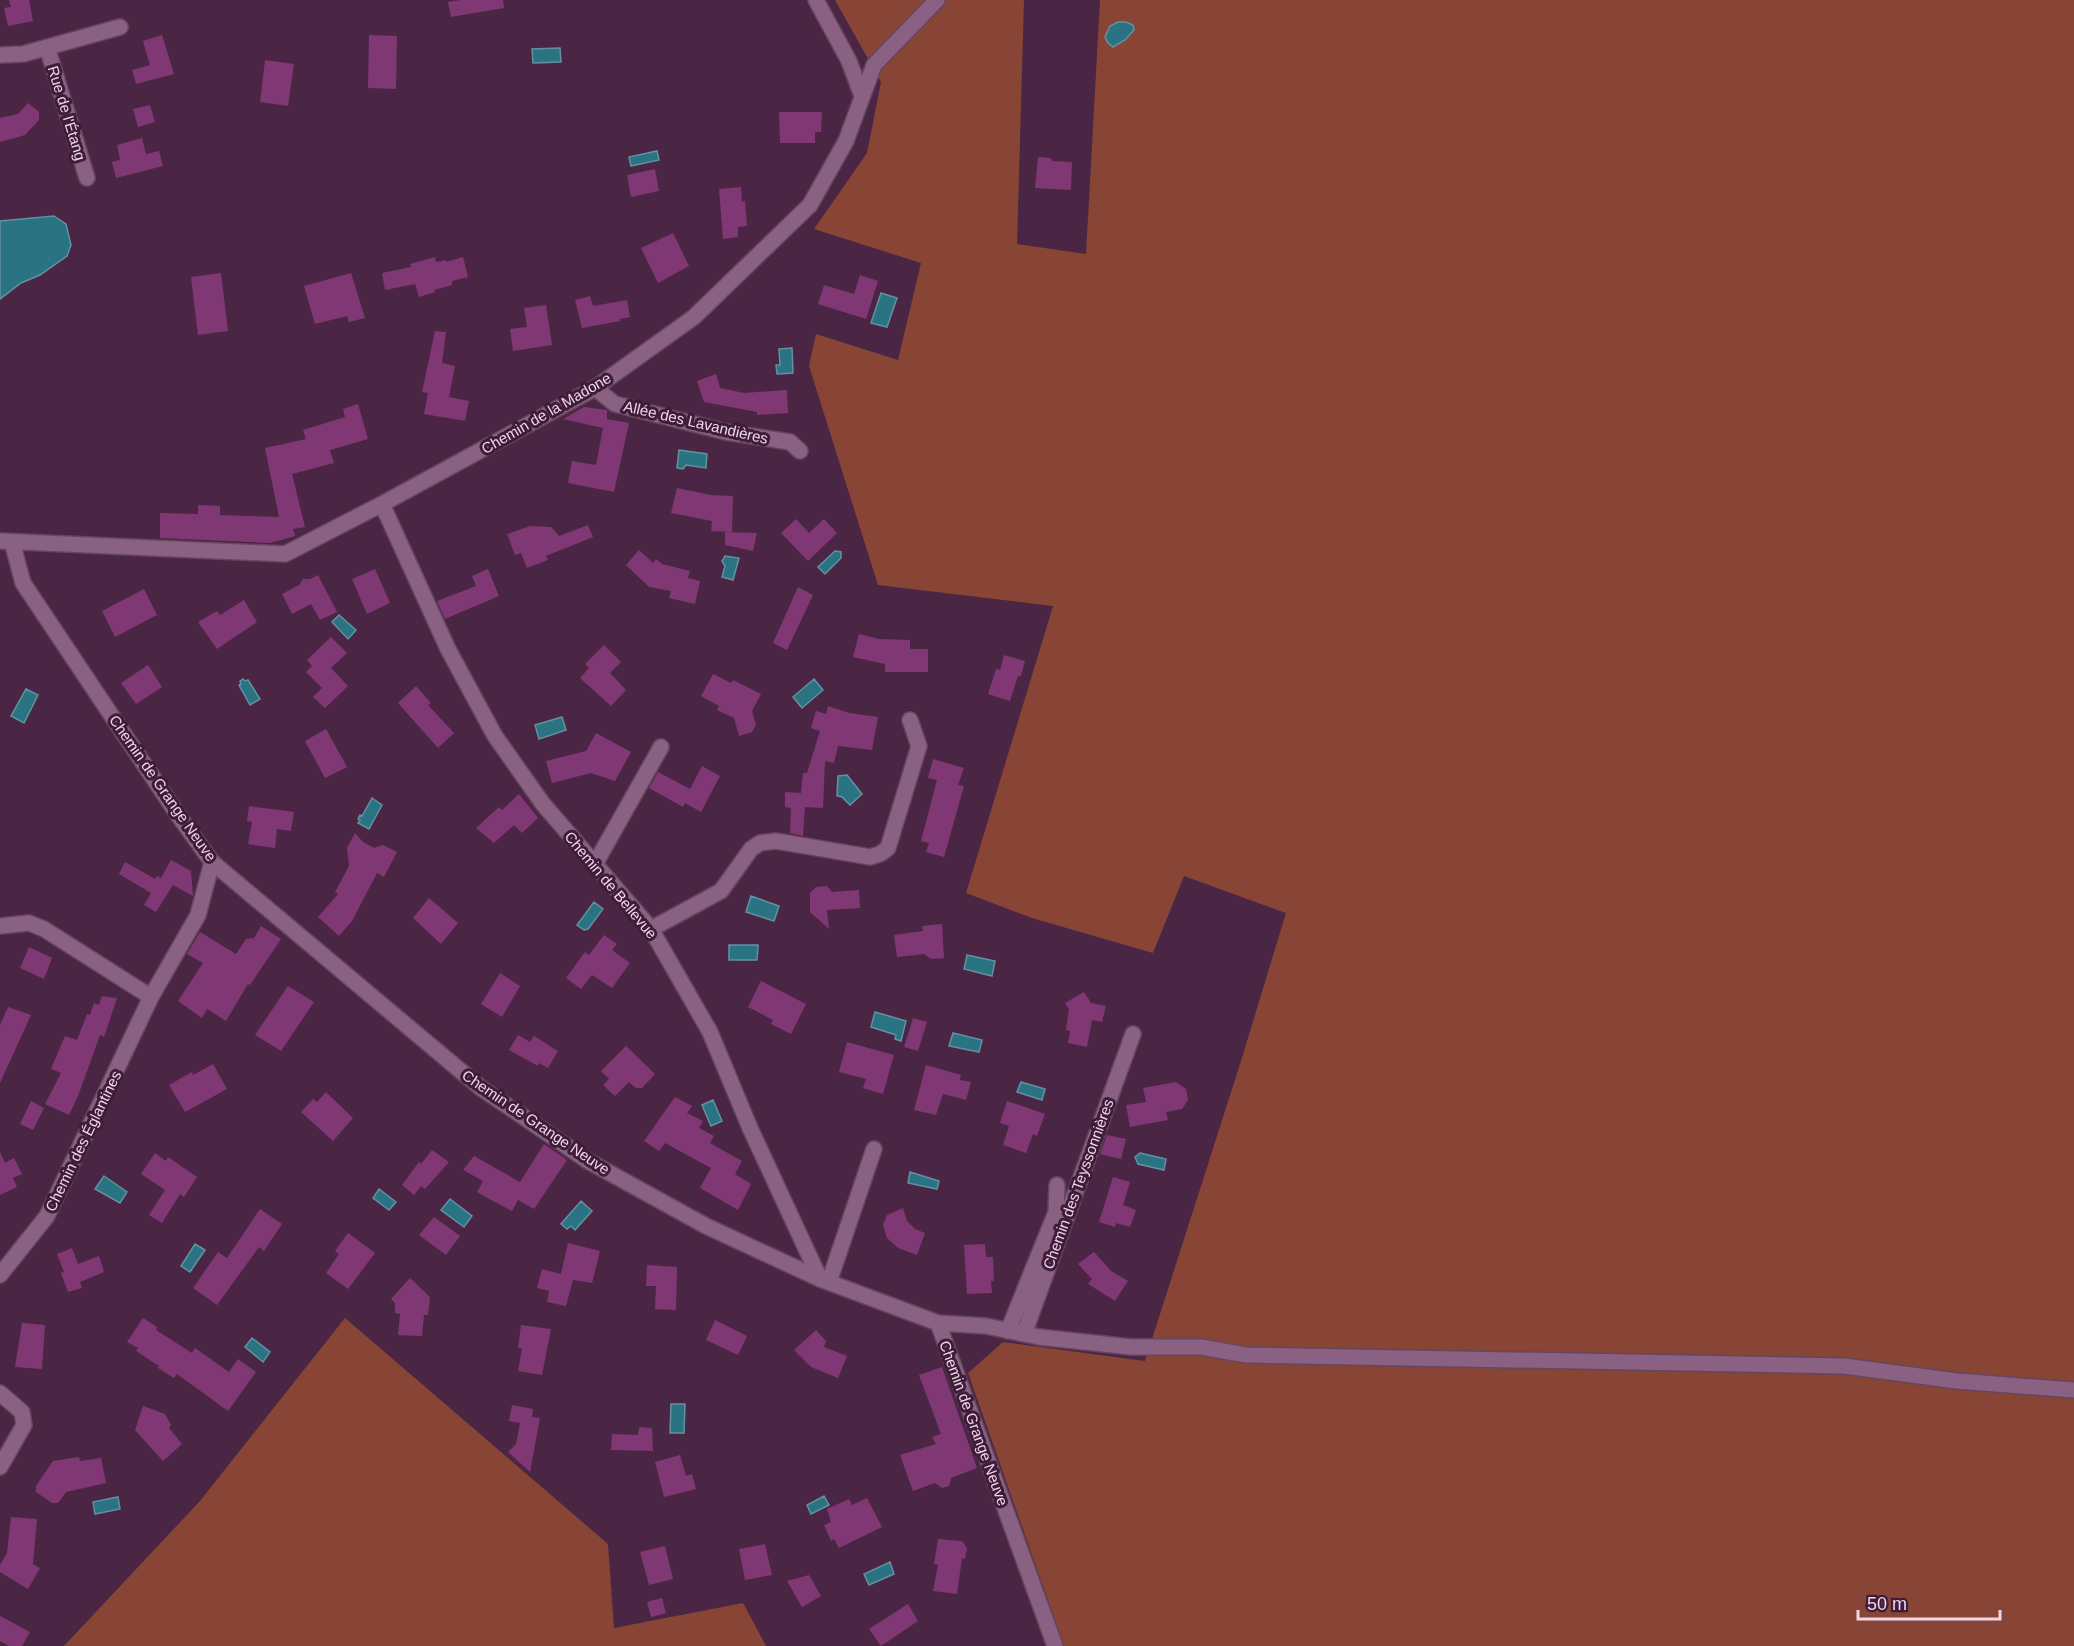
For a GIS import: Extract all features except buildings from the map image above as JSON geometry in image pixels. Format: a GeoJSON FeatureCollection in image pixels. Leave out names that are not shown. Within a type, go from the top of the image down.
{"type":"FeatureCollection","features":[{"type":"Feature","properties":{"kind":"street"},"geometry":{"type":"LineString","coordinates":[[816,0],[849,61],[862,96]]}},
{"type":"Feature","properties":{"kind":"street","name":"Chemin de la Madone"},"geometry":{"type":"LineString","coordinates":[[6,541],[285,554],[595,388],[694,317],[810,205],[846,141],[874,65],[937,0]]}},
{"type":"Feature","properties":{"kind":"street","name":"Rue de l'Étang"},"geometry":{"type":"LineString","coordinates":[[0,55],[22,54],[120,27]]}},
{"type":"Feature","properties":{"kind":"street","name":"Rue de l'Étang"},"geometry":{"type":"LineString","coordinates":[[47,47],[87,178]]}},
{"type":"Feature","properties":{"kind":"street","name":"Allée des Lavandières"},"geometry":{"type":"LineString","coordinates":[[595,388],[615,404],[726,432],[790,442],[800,451]]}},
{"type":"Feature","properties":{"kind":"street","name":"Chemin de Bellevue"},"geometry":{"type":"LineString","coordinates":[[382,504],[448,649],[495,736],[543,804],[651,928],[710,1032],[750,1128],[825,1280]]}},
{"type":"Feature","properties":{"kind":"street","name":"Chemin de Grange Neuve"},"geometry":{"type":"LineString","coordinates":[[6,541],[23,583],[212,862],[481,1088],[588,1161],[706,1226],[825,1280],[938,1323],[1055,1646]]}},
{"type":"Feature","properties":{"kind":"street"},"geometry":{"type":"LineString","coordinates":[[651,928],[722,891],[751,849],[760,843],[776,842],[870,857],[888,848],[919,746],[910,720]]}},
{"type":"Feature","properties":{"kind":"street"},"geometry":{"type":"LineString","coordinates":[[595,864],[661,747]]}},
{"type":"Feature","properties":{"kind":"street","name":"Chemin des Églantines"},"geometry":{"type":"LineString","coordinates":[[0,1275],[47,1216],[151,997],[198,915],[212,862]]}},
{"type":"Feature","properties":{"kind":"street"},"geometry":{"type":"LineString","coordinates":[[0,926],[29,923],[44,929],[151,997]]}},
{"type":"Feature","properties":{"kind":"street","name":"Chemin des Teyssonnières"},"geometry":{"type":"LineString","coordinates":[[1024,1334],[1133,1034]]}},
{"type":"Feature","properties":{"kind":"street"},"geometry":{"type":"LineString","coordinates":[[825,1280],[874,1149]]}},
{"type":"Feature","properties":{"kind":"street","name":"Chemin des Teyssonnières"},"geometry":{"type":"LineString","coordinates":[[1008,1331],[1056,1212],[1057,1185]]}},
{"type":"Feature","properties":{"kind":"street"},"geometry":{"type":"LineString","coordinates":[[938,1323],[986,1326],[1024,1334],[1131,1347],[1201,1347],[1246,1355],[1844,1366],[1958,1381],[2074,1390]]}},
{"type":"Feature","properties":{"kind":"street"},"geometry":{"type":"LineString","coordinates":[[0,1393],[22,1412],[24,1425],[0,1467]]}},
{"type":"Feature","properties":{"kind":"shaded area"},"geometry":{"type":"Polygon","coordinates":[[[835,0],[1024,0],[1017,244],[1086,254],[1100,0],[2074,0],[2074,1646],[1064,1646],[968,1373],[1003,1342],[1145,1361],[1286,913],[1184,876],[1153,953],[1032,918],[966,893],[1053,606],[878,585],[809,366],[816,334],[898,360],[921,263],[814,229],[867,153],[881,82],[835,0]]]}},
{"type":"Feature","properties":{"kind":"shaded area"},"geometry":{"type":"Polygon","coordinates":[[[345,1318],[608,1544],[614,1628],[743,1603],[766,1646],[64,1646],[200,1501],[345,1318]]]}},
{"type":"Feature","properties":{"kind":"water"},"geometry":{"type":"Polygon","coordinates":[[[1118,22],[1133,25],[1134,30],[1125,40],[1113,47],[1105,37],[1110,26],[1118,22]]]}},
{"type":"Feature","properties":{"kind":"water"},"geometry":{"type":"Polygon","coordinates":[[[560,48],[561,62],[533,63],[532,49],[560,48]]]}},
{"type":"Feature","properties":{"kind":"water"},"geometry":{"type":"Polygon","coordinates":[[[657,151],[659,160],[631,166],[629,157],[657,151]]]}},
{"type":"Feature","properties":{"kind":"water"},"geometry":{"type":"Polygon","coordinates":[[[54,216],[66,224],[71,245],[67,256],[40,275],[21,283],[0,299],[0,221],[54,216]]]}},
{"type":"Feature","properties":{"kind":"water"},"geometry":{"type":"Polygon","coordinates":[[[881,293],[897,298],[887,327],[871,323],[881,293]]]}},
{"type":"Feature","properties":{"kind":"water"},"geometry":{"type":"Polygon","coordinates":[[[792,348],[793,373],[777,374],[776,365],[780,365],[779,349],[792,348]]]}},
{"type":"Feature","properties":{"kind":"water"},"geometry":{"type":"Polygon","coordinates":[[[679,450],[707,454],[706,468],[686,465],[683,469],[677,468],[679,450]]]}},
{"type":"Feature","properties":{"kind":"water"},"geometry":{"type":"Polygon","coordinates":[[[835,551],[841,552],[841,558],[825,574],[818,567],[835,551]]]}},
{"type":"Feature","properties":{"kind":"water"},"geometry":{"type":"Polygon","coordinates":[[[725,556],[739,558],[733,580],[722,577],[725,566],[722,561],[725,556]]]}},
{"type":"Feature","properties":{"kind":"water"},"geometry":{"type":"Polygon","coordinates":[[[339,615],[356,630],[348,639],[332,622],[339,615]]]}},
{"type":"Feature","properties":{"kind":"water"},"geometry":{"type":"Polygon","coordinates":[[[243,679],[248,680],[260,699],[250,705],[239,685],[243,679]]]}},
{"type":"Feature","properties":{"kind":"water"},"geometry":{"type":"Polygon","coordinates":[[[814,679],[823,690],[802,708],[793,697],[814,679]]]}},
{"type":"Feature","properties":{"kind":"water"},"geometry":{"type":"Polygon","coordinates":[[[26,689],[38,695],[24,723],[11,716],[26,689]]]}},
{"type":"Feature","properties":{"kind":"water"},"geometry":{"type":"Polygon","coordinates":[[[562,717],[566,730],[539,739],[535,725],[562,717]]]}},
{"type":"Feature","properties":{"kind":"water"},"geometry":{"type":"Polygon","coordinates":[[[847,775],[862,794],[850,805],[842,797],[837,796],[838,776],[847,775]]]}},
{"type":"Feature","properties":{"kind":"water"},"geometry":{"type":"Polygon","coordinates":[[[372,798],[382,805],[369,829],[358,823],[360,820],[358,819],[372,798]]]}},
{"type":"Feature","properties":{"kind":"water"},"geometry":{"type":"Polygon","coordinates":[[[751,896],[779,906],[774,921],[746,912],[751,896]]]}},
{"type":"Feature","properties":{"kind":"water"},"geometry":{"type":"Polygon","coordinates":[[[594,902],[603,909],[588,929],[584,930],[577,925],[594,902]]]}},
{"type":"Feature","properties":{"kind":"water"},"geometry":{"type":"Polygon","coordinates":[[[729,945],[758,945],[757,960],[729,960],[729,945]]]}},
{"type":"Feature","properties":{"kind":"water"},"geometry":{"type":"Polygon","coordinates":[[[967,955],[995,961],[992,976],[964,969],[967,955]]]}},
{"type":"Feature","properties":{"kind":"water"},"geometry":{"type":"Polygon","coordinates":[[[875,1012],[906,1021],[901,1041],[895,1039],[896,1035],[871,1027],[875,1012]]]}},
{"type":"Feature","properties":{"kind":"water"},"geometry":{"type":"Polygon","coordinates":[[[953,1033],[982,1040],[979,1052],[949,1046],[953,1033]]]}},
{"type":"Feature","properties":{"kind":"water"},"geometry":{"type":"Polygon","coordinates":[[[1021,1082],[1045,1089],[1042,1100],[1017,1092],[1021,1082]]]}},
{"type":"Feature","properties":{"kind":"water"},"geometry":{"type":"Polygon","coordinates":[[[713,1100],[722,1121],[711,1126],[702,1105],[713,1100]]]}},
{"type":"Feature","properties":{"kind":"water"},"geometry":{"type":"Polygon","coordinates":[[[1140,1153],[1166,1159],[1164,1170],[1138,1164],[1135,1157],[1140,1153]]]}},
{"type":"Feature","properties":{"kind":"water"},"geometry":{"type":"Polygon","coordinates":[[[910,1172],[939,1181],[937,1189],[908,1183],[910,1172]]]}},
{"type":"Feature","properties":{"kind":"water"},"geometry":{"type":"Polygon","coordinates":[[[104,1176],[127,1192],[120,1203],[95,1189],[104,1176]]]}},
{"type":"Feature","properties":{"kind":"water"},"geometry":{"type":"Polygon","coordinates":[[[379,1189],[396,1202],[389,1210],[373,1198],[379,1189]]]}},
{"type":"Feature","properties":{"kind":"water"},"geometry":{"type":"Polygon","coordinates":[[[450,1199],[472,1216],[464,1227],[441,1210],[450,1199]]]}},
{"type":"Feature","properties":{"kind":"water"},"geometry":{"type":"Polygon","coordinates":[[[581,1201],[592,1211],[575,1230],[571,1226],[567,1229],[561,1224],[581,1201]]]}},
{"type":"Feature","properties":{"kind":"water"},"geometry":{"type":"Polygon","coordinates":[[[195,1244],[205,1250],[190,1272],[181,1266],[195,1244]]]}},
{"type":"Feature","properties":{"kind":"water"},"geometry":{"type":"Polygon","coordinates":[[[252,1338],[270,1352],[263,1362],[245,1347],[252,1338]]]}},
{"type":"Feature","properties":{"kind":"water"},"geometry":{"type":"Polygon","coordinates":[[[671,1404],[685,1404],[684,1433],[670,1433],[671,1404]]]}},
{"type":"Feature","properties":{"kind":"water"},"geometry":{"type":"Polygon","coordinates":[[[824,1496],[829,1505],[811,1514],[807,1505],[824,1496]]]}},
{"type":"Feature","properties":{"kind":"water"},"geometry":{"type":"Polygon","coordinates":[[[118,1497],[120,1509],[95,1514],[93,1502],[118,1497]]]}},
{"type":"Feature","properties":{"kind":"water"},"geometry":{"type":"Polygon","coordinates":[[[890,1562],[894,1574],[869,1585],[864,1574],[890,1562]]]}}]}
